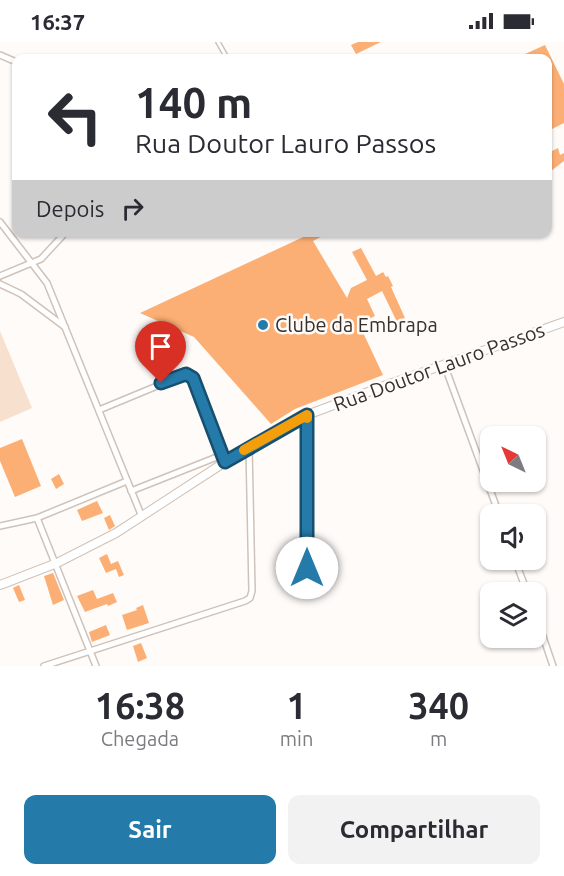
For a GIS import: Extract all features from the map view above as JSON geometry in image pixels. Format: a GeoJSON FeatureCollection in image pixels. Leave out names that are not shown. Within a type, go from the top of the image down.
{"type":"FeatureCollection","features":[{"type":"Feature","properties":{"kind":"main road","name":"Rua Doutor Lauro Passos"},"geometry":{"type":"LineString","coordinates":[[0,585],[90,548],[142,517],[223,458],[249,447],[307,415],[564,322]]}},
{"type":"Feature","properties":{"kind":"street"},"geometry":{"type":"LineString","coordinates":[[0,222],[47,283],[142,517]]}},
{"type":"Feature","properties":{"kind":"street"},"geometry":{"type":"LineString","coordinates":[[0,276],[33,263],[50,251],[62,237]]}},
{"type":"Feature","properties":{"kind":"street"},"geometry":{"type":"LineString","coordinates":[[0,284],[21,294],[66,328]]}},
{"type":"Feature","properties":{"kind":"street"},"geometry":{"type":"LineString","coordinates":[[444,364],[495,504]]}},
{"type":"Feature","properties":{"kind":"street"},"geometry":{"type":"LineString","coordinates":[[99,410],[186,374],[195,380],[223,458],[131,490]]}},
{"type":"Feature","properties":{"kind":"street"},"geometry":{"type":"LineString","coordinates":[[307,415],[307,568]]}},
{"type":"Feature","properties":{"kind":"street"},"geometry":{"type":"LineString","coordinates":[[44,666],[245,602],[250,598],[252,591],[249,447]]}},
{"type":"Feature","properties":{"kind":"street"},"geometry":{"type":"LineString","coordinates":[[0,526],[37,518],[127,481]]}},
{"type":"Feature","properties":{"kind":"street"},"geometry":{"type":"LineString","coordinates":[[37,518],[57,563],[96,666]]}},
{"type":"Feature","properties":{"kind":"street"},"geometry":{"type":"LineString","coordinates":[[546,645],[553,666]]}},
{"type":"Feature","properties":{"kind":"shaded area"},"geometry":{"type":"Polygon","coordinates":[[[0,331],[32,408],[0,422],[0,331]]]}},
{"type":"Feature","properties":{"kind":"building"},"geometry":{"type":"Polygon","coordinates":[[[358,42],[381,42],[356,54],[351,45],[358,42]]]}},
{"type":"Feature","properties":{"kind":"building"},"geometry":{"type":"Polygon","coordinates":[[[545,45],[549,54],[525,54],[545,45]]]}},
{"type":"Feature","properties":{"kind":"building"},"geometry":{"type":"Polygon","coordinates":[[[552,59],[564,84],[564,123],[552,129],[552,59]]]}},
{"type":"Feature","properties":{"kind":"building"},"geometry":{"type":"Polygon","coordinates":[[[558,148],[560,155],[564,153],[564,161],[552,170],[552,151],[558,148]]]}},
{"type":"Feature","properties":{"kind":"building","name":"Clube da Embrapa"},"geometry":{"type":"Polygon","coordinates":[[[303,237],[321,237],[313,241],[347,298],[351,288],[367,280],[352,252],[361,248],[376,276],[383,272],[386,277],[388,276],[405,318],[397,322],[382,291],[367,299],[375,316],[359,324],[383,375],[295,409],[271,424],[194,337],[140,313],[303,237]]]}},
{"type":"Feature","properties":{"kind":"building"},"geometry":{"type":"Polygon","coordinates":[[[22,439],[41,486],[15,497],[0,461],[0,448],[22,439]]]}},
{"type":"Feature","properties":{"kind":"building"},"geometry":{"type":"Polygon","coordinates":[[[59,474],[64,484],[56,489],[51,479],[59,474]]]}},
{"type":"Feature","properties":{"kind":"building"},"geometry":{"type":"Polygon","coordinates":[[[97,501],[103,513],[82,521],[77,510],[97,501]]]}},
{"type":"Feature","properties":{"kind":"building"},"geometry":{"type":"Polygon","coordinates":[[[110,515],[115,526],[109,530],[104,518],[110,515]]]}},
{"type":"Feature","properties":{"kind":"building"},"geometry":{"type":"Polygon","coordinates":[[[107,554],[111,564],[118,561],[124,575],[119,577],[116,569],[106,573],[99,558],[107,554]]]}},
{"type":"Feature","properties":{"kind":"building"},"geometry":{"type":"Polygon","coordinates":[[[53,573],[64,600],[53,605],[44,576],[53,573]]]}},
{"type":"Feature","properties":{"kind":"building"},"geometry":{"type":"Polygon","coordinates":[[[19,585],[25,600],[19,602],[13,588],[19,585]]]}},
{"type":"Feature","properties":{"kind":"building"},"geometry":{"type":"Polygon","coordinates":[[[93,590],[97,599],[113,593],[117,602],[85,612],[77,596],[93,590]]]}},
{"type":"Feature","properties":{"kind":"building"},"geometry":{"type":"Polygon","coordinates":[[[143,605],[149,623],[127,630],[122,615],[137,610],[136,608],[143,605]]]}},
{"type":"Feature","properties":{"kind":"building"},"geometry":{"type":"Polygon","coordinates":[[[106,625],[110,635],[92,642],[89,632],[106,625]]]}},
{"type":"Feature","properties":{"kind":"building"},"geometry":{"type":"Polygon","coordinates":[[[141,643],[147,658],[138,662],[133,646],[141,643]]]}},
{"type":"Feature","properties":{"kind":"slow traffic"},"geometry":{"type":"LineString","coordinates":[[244,450],[307,415],[307,418]]}},
{"type":"Feature","properties":{"kind":"place","name":"Clube da Embrapa"},"geometry":{"type":"Point","coordinates":[263,325]}},
{"type":"Feature","properties":{"kind":"route"},"geometry":{"type":"LineString","coordinates":[[161,383],[186,374],[195,380],[225,462],[307,415],[307,568]]}}]}
